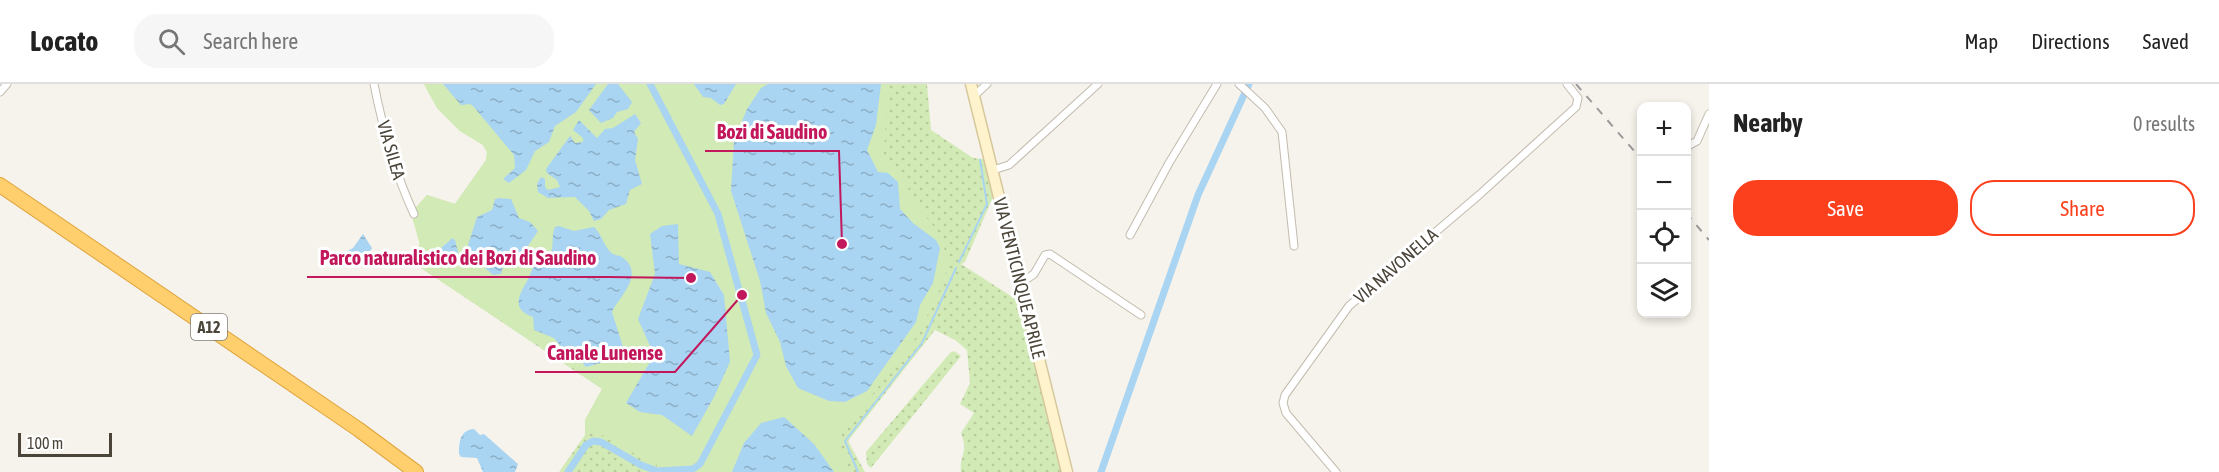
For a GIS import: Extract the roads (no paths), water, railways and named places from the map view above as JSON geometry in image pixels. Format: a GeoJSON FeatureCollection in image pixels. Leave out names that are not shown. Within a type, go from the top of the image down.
{"type":"FeatureCollection","features":[{"type":"Feature","properties":{"kind":"highway","name":"A12"},"geometry":{"type":"LineString","coordinates":[[0,185],[358,429],[416,472]]}},
{"type":"Feature","properties":{"kind":"highway","name":"A12"},"geometry":{"type":"LineString","coordinates":[[0,195],[342,428],[401,472]]}},
{"type":"Feature","properties":{"kind":"main road","name":"VIA VENTICINQUE APRILE"},"geometry":{"type":"LineString","coordinates":[[971,84],[1067,472]]}},
{"type":"Feature","properties":{"kind":"street"},"geometry":{"type":"LineString","coordinates":[[0,92],[7,84]]}},
{"type":"Feature","properties":{"kind":"street","name":"VIA SILEA"},"geometry":{"type":"LineString","coordinates":[[374,84],[385,140],[414,214]]}},
{"type":"Feature","properties":{"kind":"street"},"geometry":{"type":"LineString","coordinates":[[974,96],[987,84]]}},
{"type":"Feature","properties":{"kind":"street"},"geometry":{"type":"LineString","coordinates":[[993,170],[1009,165],[1098,84]]}},
{"type":"Feature","properties":{"kind":"street"},"geometry":{"type":"LineString","coordinates":[[1130,234],[1169,163],[1217,84]]}},
{"type":"Feature","properties":{"kind":"street","name":"VIA NAVONELLA"},"geometry":{"type":"LineString","coordinates":[[1336,472],[1286,413],[1283,403],[1285,395],[1348,306],[1479,195],[1576,107],[1578,98],[1567,84]]}},
{"type":"Feature","properties":{"kind":"street"},"geometry":{"type":"LineString","coordinates":[[1240,85],[1265,108],[1282,132],[1294,246]]}},
{"type":"Feature","properties":{"kind":"street"},"geometry":{"type":"LineString","coordinates":[[1691,144],[1697,141],[1709,114]]}},
{"type":"Feature","properties":{"kind":"street"},"geometry":{"type":"LineString","coordinates":[[1021,283],[1034,274],[1045,255],[1050,254],[1141,315]]}},
{"type":"Feature","properties":{"kind":"water"},"geometry":{"type":"Polygon","coordinates":[[[443,84],[596,84],[576,112],[555,126],[549,142],[535,151],[526,170],[509,183],[503,179],[515,168],[514,155],[473,106],[461,105],[443,84]]]}},
{"type":"Feature","properties":{"kind":"water"},"geometry":{"type":"Polygon","coordinates":[[[608,84],[618,84],[632,102],[628,109],[617,112],[613,118],[601,123],[589,110],[608,84]]]}},
{"type":"Feature","properties":{"kind":"water"},"geometry":{"type":"Polygon","coordinates":[[[694,84],[736,84],[724,104],[720,105],[711,98],[703,97],[694,84]]]}},
{"type":"Feature","properties":{"kind":"water"},"geometry":{"type":"Polygon","coordinates":[[[768,84],[881,84],[876,125],[867,150],[878,172],[888,173],[898,182],[900,209],[913,223],[936,240],[940,248],[933,283],[920,305],[916,322],[867,391],[845,402],[829,401],[798,388],[786,366],[780,342],[766,313],[760,281],[731,191],[734,141],[747,109],[761,88],[768,84]]]}},
{"type":"Feature","properties":{"kind":"water"},"geometry":{"type":"Polygon","coordinates":[[[635,114],[641,123],[634,132],[638,139],[635,160],[642,184],[630,190],[626,204],[609,210],[601,219],[594,221],[589,211],[575,197],[548,198],[538,192],[537,184],[541,177],[545,179],[545,187],[548,190],[560,187],[557,180],[547,173],[546,169],[570,136],[575,143],[583,142],[583,138],[573,130],[579,120],[597,138],[605,129],[613,128],[635,114]]]}},
{"type":"Feature","properties":{"kind":"water"},"geometry":{"type":"Polygon","coordinates":[[[495,199],[511,199],[519,218],[530,222],[538,231],[520,258],[511,257],[507,265],[503,266],[501,274],[493,275],[484,267],[484,262],[470,253],[468,245],[477,217],[492,210],[495,199]]]}},
{"type":"Feature","properties":{"kind":"water"},"geometry":{"type":"Polygon","coordinates":[[[678,224],[679,264],[710,272],[724,295],[730,362],[692,436],[662,415],[640,412],[626,403],[654,355],[638,319],[655,274],[650,234],[662,226],[678,224]]]}},
{"type":"Feature","properties":{"kind":"water"},"geometry":{"type":"Polygon","coordinates":[[[559,226],[574,231],[594,227],[610,251],[614,255],[621,256],[629,264],[632,271],[629,285],[612,312],[624,350],[622,357],[586,367],[570,348],[562,348],[554,338],[534,330],[533,317],[519,307],[519,298],[533,267],[540,258],[548,258],[552,250],[555,227],[559,226]]]}},
{"type":"Feature","properties":{"kind":"water"},"geometry":{"type":"Polygon","coordinates":[[[363,234],[372,248],[362,265],[358,265],[344,253],[353,248],[363,234]]]}},
{"type":"Feature","properties":{"kind":"water"},"geometry":{"type":"Polygon","coordinates":[[[452,238],[455,240],[459,256],[449,264],[438,262],[438,251],[452,238]]]}},
{"type":"Feature","properties":{"kind":"water"},"geometry":{"type":"Polygon","coordinates":[[[784,417],[814,444],[834,472],[732,472],[744,443],[761,423],[784,417]]]}},
{"type":"Feature","properties":{"kind":"water"},"geometry":{"type":"Polygon","coordinates":[[[474,429],[480,435],[484,434],[518,464],[515,472],[483,472],[477,458],[461,457],[459,445],[461,437],[474,429]]]}},
{"type":"Feature","properties":{"kind":"waterway"},"geometry":{"type":"LineString","coordinates":[[568,472],[586,445],[593,441],[601,442],[641,465],[657,471],[693,469],[700,464],[757,355],[718,214],[650,84]]}},
{"type":"Feature","properties":{"kind":"waterway"},"geometry":{"type":"LineString","coordinates":[[1101,472],[1198,195],[1249,84]]}},
{"type":"Feature","properties":{"kind":"waterway"},"geometry":{"type":"LineString","coordinates":[[959,262],[987,204],[980,160]]}},
{"type":"Feature","properties":{"kind":"waterway"},"geometry":{"type":"LineString","coordinates":[[858,472],[845,441],[922,343],[956,268]]}},
{"type":"Feature","properties":{"kind":"railway"},"geometry":{"type":"LineString","coordinates":[[1576,84],[1639,156]]}},
{"type":"Feature","properties":{"kind":"railway"},"geometry":{"type":"LineString","coordinates":[[1691,219],[1709,240]]}},
{"type":"Feature","properties":{"kind":"place","name":"Bozi di Saudino"},"geometry":{"type":"Point","coordinates":[842,244]}},
{"type":"Feature","properties":{"kind":"place","name":"Parco naturalistico dei Bozi di Saudino"},"geometry":{"type":"Point","coordinates":[691,278]}},
{"type":"Feature","properties":{"kind":"place","name":"Canale Lunense"},"geometry":{"type":"Point","coordinates":[742,295]}}]}
